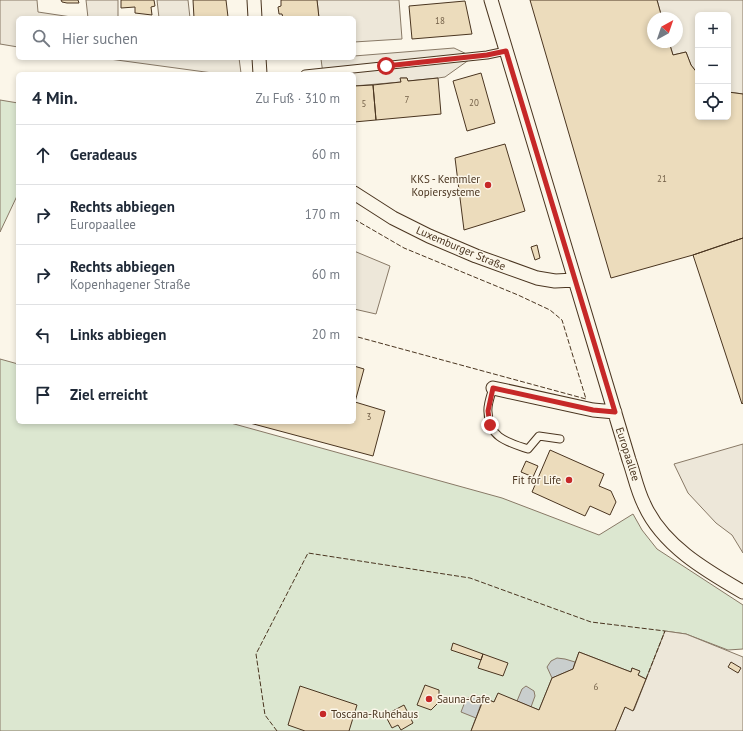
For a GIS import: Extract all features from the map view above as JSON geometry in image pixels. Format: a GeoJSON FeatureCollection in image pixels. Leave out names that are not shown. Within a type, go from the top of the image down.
{"type":"FeatureCollection","features":[{"type":"Feature","properties":{"kind":"street"},"geometry":{"type":"LineString","coordinates":[[254,0],[255,16]]}},
{"type":"Feature","properties":{"kind":"street","name":"Europaallee"},"geometry":{"type":"LineString","coordinates":[[491,0],[629,460],[644,504],[654,522],[669,540],[681,551],[721,579],[743,592]]}},
{"type":"Feature","properties":{"kind":"street"},"geometry":{"type":"LineString","coordinates":[[259,60],[260,72]]}},
{"type":"Feature","properties":{"kind":"street","name":"Luxemburger Straße"},"geometry":{"type":"LineString","coordinates":[[356,194],[399,221],[428,236],[476,256],[537,278],[555,281],[575,280]]}},
{"type":"Feature","properties":{"kind":"street"},"geometry":{"type":"LineString","coordinates":[[493,388],[593,410],[615,412]]}},
{"type":"Feature","properties":{"kind":"lane"},"geometry":{"type":"LineString","coordinates":[[325,72],[473,57],[506,51]]}},
{"type":"Feature","properties":{"kind":"lane"},"geometry":{"type":"LineString","coordinates":[[493,388],[488,411],[490,425],[496,434],[507,442],[528,449],[539,436],[560,439]]}},
{"type":"Feature","properties":{"kind":"green space"},"geometry":{"type":"Polygon","coordinates":[[[0,100],[16,103],[16,198],[0,232],[0,100]]]}},
{"type":"Feature","properties":{"kind":"green space"},"geometry":{"type":"Polygon","coordinates":[[[0,359],[16,363],[16,424],[234,424],[502,498],[599,535],[633,514],[642,530],[657,549],[743,605],[743,649],[728,650],[686,634],[665,631],[646,679],[638,675],[639,671],[632,668],[631,672],[579,652],[573,669],[552,678],[539,710],[498,694],[494,702],[483,698],[471,731],[0,731],[0,359]]]}},
{"type":"Feature","properties":{"kind":"shaded area"},"geometry":{"type":"Polygon","coordinates":[[[0,0],[37,0],[38,12],[65,16],[16,16],[16,47],[0,44],[0,0]]]}},
{"type":"Feature","properties":{"kind":"shaded area"},"geometry":{"type":"Polygon","coordinates":[[[86,0],[118,0],[118,16],[88,16],[86,0]]]}},
{"type":"Feature","properties":{"kind":"shaded area"},"geometry":{"type":"Polygon","coordinates":[[[157,0],[188,0],[190,16],[159,16],[157,0]]]}},
{"type":"Feature","properties":{"kind":"shaded area"},"geometry":{"type":"Polygon","coordinates":[[[317,0],[399,0],[402,39],[356,42],[356,16],[319,16],[317,0]]]}},
{"type":"Feature","properties":{"kind":"shaded area"},"geometry":{"type":"Polygon","coordinates":[[[657,0],[743,0],[743,94],[731,92],[731,12],[695,12],[695,70],[691,65],[686,52],[673,55],[671,48],[683,48],[683,12],[660,12],[657,0]]]}},
{"type":"Feature","properties":{"kind":"shaded area"},"geometry":{"type":"Polygon","coordinates":[[[454,48],[473,57],[445,77],[408,81],[407,78],[401,78],[401,82],[356,86],[356,72],[323,72],[321,60],[356,60],[356,56],[454,48]]]}},
{"type":"Feature","properties":{"kind":"shaded area"},"geometry":{"type":"Polygon","coordinates":[[[117,60],[239,60],[241,72],[205,72],[117,60]]]}},
{"type":"Feature","properties":{"kind":"shaded area"},"geometry":{"type":"Polygon","coordinates":[[[356,252],[390,266],[376,314],[356,309],[356,252]]]}},
{"type":"Feature","properties":{"kind":"shaded area"},"geometry":{"type":"Polygon","coordinates":[[[743,444],[743,553],[732,535],[716,523],[688,493],[674,464],[743,444]]]}},
{"type":"Feature","properties":{"kind":"shaded area"},"geometry":{"type":"Polygon","coordinates":[[[665,631],[686,634],[743,657],[743,731],[615,731],[625,707],[634,710],[665,631]]]}},
{"type":"Feature","properties":{"kind":"shaded area"},"geometry":{"type":"Polygon","coordinates":[[[557,658],[575,662],[573,669],[552,678],[547,667],[551,661],[557,658]]]}},
{"type":"Feature","properties":{"kind":"shaded area"},"geometry":{"type":"Polygon","coordinates":[[[526,686],[534,691],[535,696],[531,707],[517,701],[522,689],[526,686]]]}},
{"type":"Feature","properties":{"kind":"shaded area"},"geometry":{"type":"Polygon","coordinates":[[[473,695],[480,697],[482,701],[476,718],[461,712],[466,699],[473,695]]]}},
{"type":"Feature","properties":{"kind":"building"},"geometry":{"type":"Polygon","coordinates":[[[61,0],[78,0],[79,3],[67,3],[62,2],[61,0]]]}},
{"type":"Feature","properties":{"kind":"building"},"geometry":{"type":"Polygon","coordinates":[[[121,0],[154,0],[155,6],[151,7],[152,15],[135,13],[135,7],[121,8],[121,0]]]}},
{"type":"Feature","properties":{"kind":"building"},"geometry":{"type":"Polygon","coordinates":[[[193,0],[226,0],[228,16],[194,16],[193,0]]]}},
{"type":"Feature","properties":{"kind":"building"},"geometry":{"type":"Polygon","coordinates":[[[281,0],[317,0],[319,16],[282,16],[282,14],[279,14],[278,7],[281,6],[281,0]]]}},
{"type":"Feature","properties":{"kind":"building"},"geometry":{"type":"Polygon","coordinates":[[[530,0],[657,0],[660,12],[647,12],[647,48],[671,48],[673,55],[686,52],[691,65],[695,70],[695,120],[731,120],[731,92],[743,94],[743,238],[693,255],[611,278],[530,0]]]}},
{"type":"Feature","properties":{"kind":"building"},"geometry":{"type":"Polygon","coordinates":[[[465,1],[472,34],[412,39],[409,6],[465,1]]]}},
{"type":"Feature","properties":{"kind":"building"},"geometry":{"type":"Polygon","coordinates":[[[481,73],[495,123],[467,131],[453,81],[481,73]]]}},
{"type":"Feature","properties":{"kind":"building"},"geometry":{"type":"Polygon","coordinates":[[[400,78],[407,78],[408,81],[438,78],[441,114],[376,120],[373,85],[401,82],[400,78]]]}},
{"type":"Feature","properties":{"kind":"building"},"geometry":{"type":"Polygon","coordinates":[[[373,85],[376,120],[356,122],[356,86],[373,85]]]}},
{"type":"Feature","properties":{"kind":"building","name":"KKS - Kemmler Kopiersysteme"},"geometry":{"type":"Polygon","coordinates":[[[505,144],[525,211],[464,230],[455,158],[505,144]]]}},
{"type":"Feature","properties":{"kind":"building"},"geometry":{"type":"Polygon","coordinates":[[[743,238],[743,403],[742,404],[693,255],[743,238]]]}},
{"type":"Feature","properties":{"kind":"building"},"geometry":{"type":"Polygon","coordinates":[[[537,245],[540,258],[535,260],[531,247],[537,245]]]}},
{"type":"Feature","properties":{"kind":"building"},"geometry":{"type":"Polygon","coordinates":[[[356,367],[364,369],[356,398],[356,367]]]}},
{"type":"Feature","properties":{"kind":"building"},"geometry":{"type":"Polygon","coordinates":[[[356,402],[385,411],[373,456],[253,424],[356,424],[356,402]]]}},
{"type":"Feature","properties":{"kind":"building","name":"Fit for Life"},"geometry":{"type":"Polygon","coordinates":[[[550,450],[604,474],[599,486],[611,491],[616,502],[610,515],[590,506],[585,516],[532,492],[550,450]]]}},
{"type":"Feature","properties":{"kind":"building"},"geometry":{"type":"Polygon","coordinates":[[[526,461],[538,466],[533,477],[521,472],[526,461]]]}},
{"type":"Feature","properties":{"kind":"building"},"geometry":{"type":"Polygon","coordinates":[[[453,643],[483,654],[481,660],[451,650],[453,643]]]}},
{"type":"Feature","properties":{"kind":"building"},"geometry":{"type":"Polygon","coordinates":[[[579,652],[631,672],[632,668],[640,671],[638,675],[646,679],[633,711],[625,707],[615,731],[471,731],[484,698],[494,702],[498,693],[539,710],[552,678],[573,669],[579,652]]]}},
{"type":"Feature","properties":{"kind":"building"},"geometry":{"type":"Polygon","coordinates":[[[483,654],[508,663],[503,676],[478,668],[483,654]]]}},
{"type":"Feature","properties":{"kind":"building"},"geometry":{"type":"Polygon","coordinates":[[[731,662],[741,668],[738,673],[728,667],[731,662]]]}},
{"type":"Feature","properties":{"kind":"building","name":"Sauna-Cafe"},"geometry":{"type":"Polygon","coordinates":[[[425,685],[439,690],[439,702],[431,710],[417,705],[425,685]]]}},
{"type":"Feature","properties":{"kind":"building","name":"Toscana-Ruhehaus"},"geometry":{"type":"Polygon","coordinates":[[[300,686],[357,705],[349,731],[305,731],[288,725],[300,686]]]}},
{"type":"Feature","properties":{"kind":"building"},"geometry":{"type":"Polygon","coordinates":[[[404,705],[413,723],[401,730],[398,725],[392,728],[385,715],[404,705]]]}},
{"type":"Feature","properties":{"kind":"fence"},"geometry":{"type":"LineString","coordinates":[[356,220],[404,248],[518,295],[550,310],[562,320],[586,399],[356,337]]}},
{"type":"Feature","properties":{"kind":"fence"},"geometry":{"type":"LineString","coordinates":[[277,731],[265,715],[256,654],[308,553],[470,578],[591,622],[665,631],[646,679]]}},
{"type":"Feature","properties":{"kind":"place","name":"KKS - Kemmler Kopiersysteme"},"geometry":{"type":"Point","coordinates":[488,185]}},
{"type":"Feature","properties":{"kind":"place","name":"Fit for Life"},"geometry":{"type":"Point","coordinates":[569,480]}},
{"type":"Feature","properties":{"kind":"place","name":"Sauna-Cafe"},"geometry":{"type":"Point","coordinates":[429,699]}},
{"type":"Feature","properties":{"kind":"place","name":"Toscana-Ruhehaus"},"geometry":{"type":"Point","coordinates":[323,714]}},
{"type":"Feature","properties":{"kind":"route"},"geometry":{"type":"LineString","coordinates":[[386,66],[487,55],[506,51],[615,412],[593,410],[493,388],[488,411],[490,425]]}}]}
